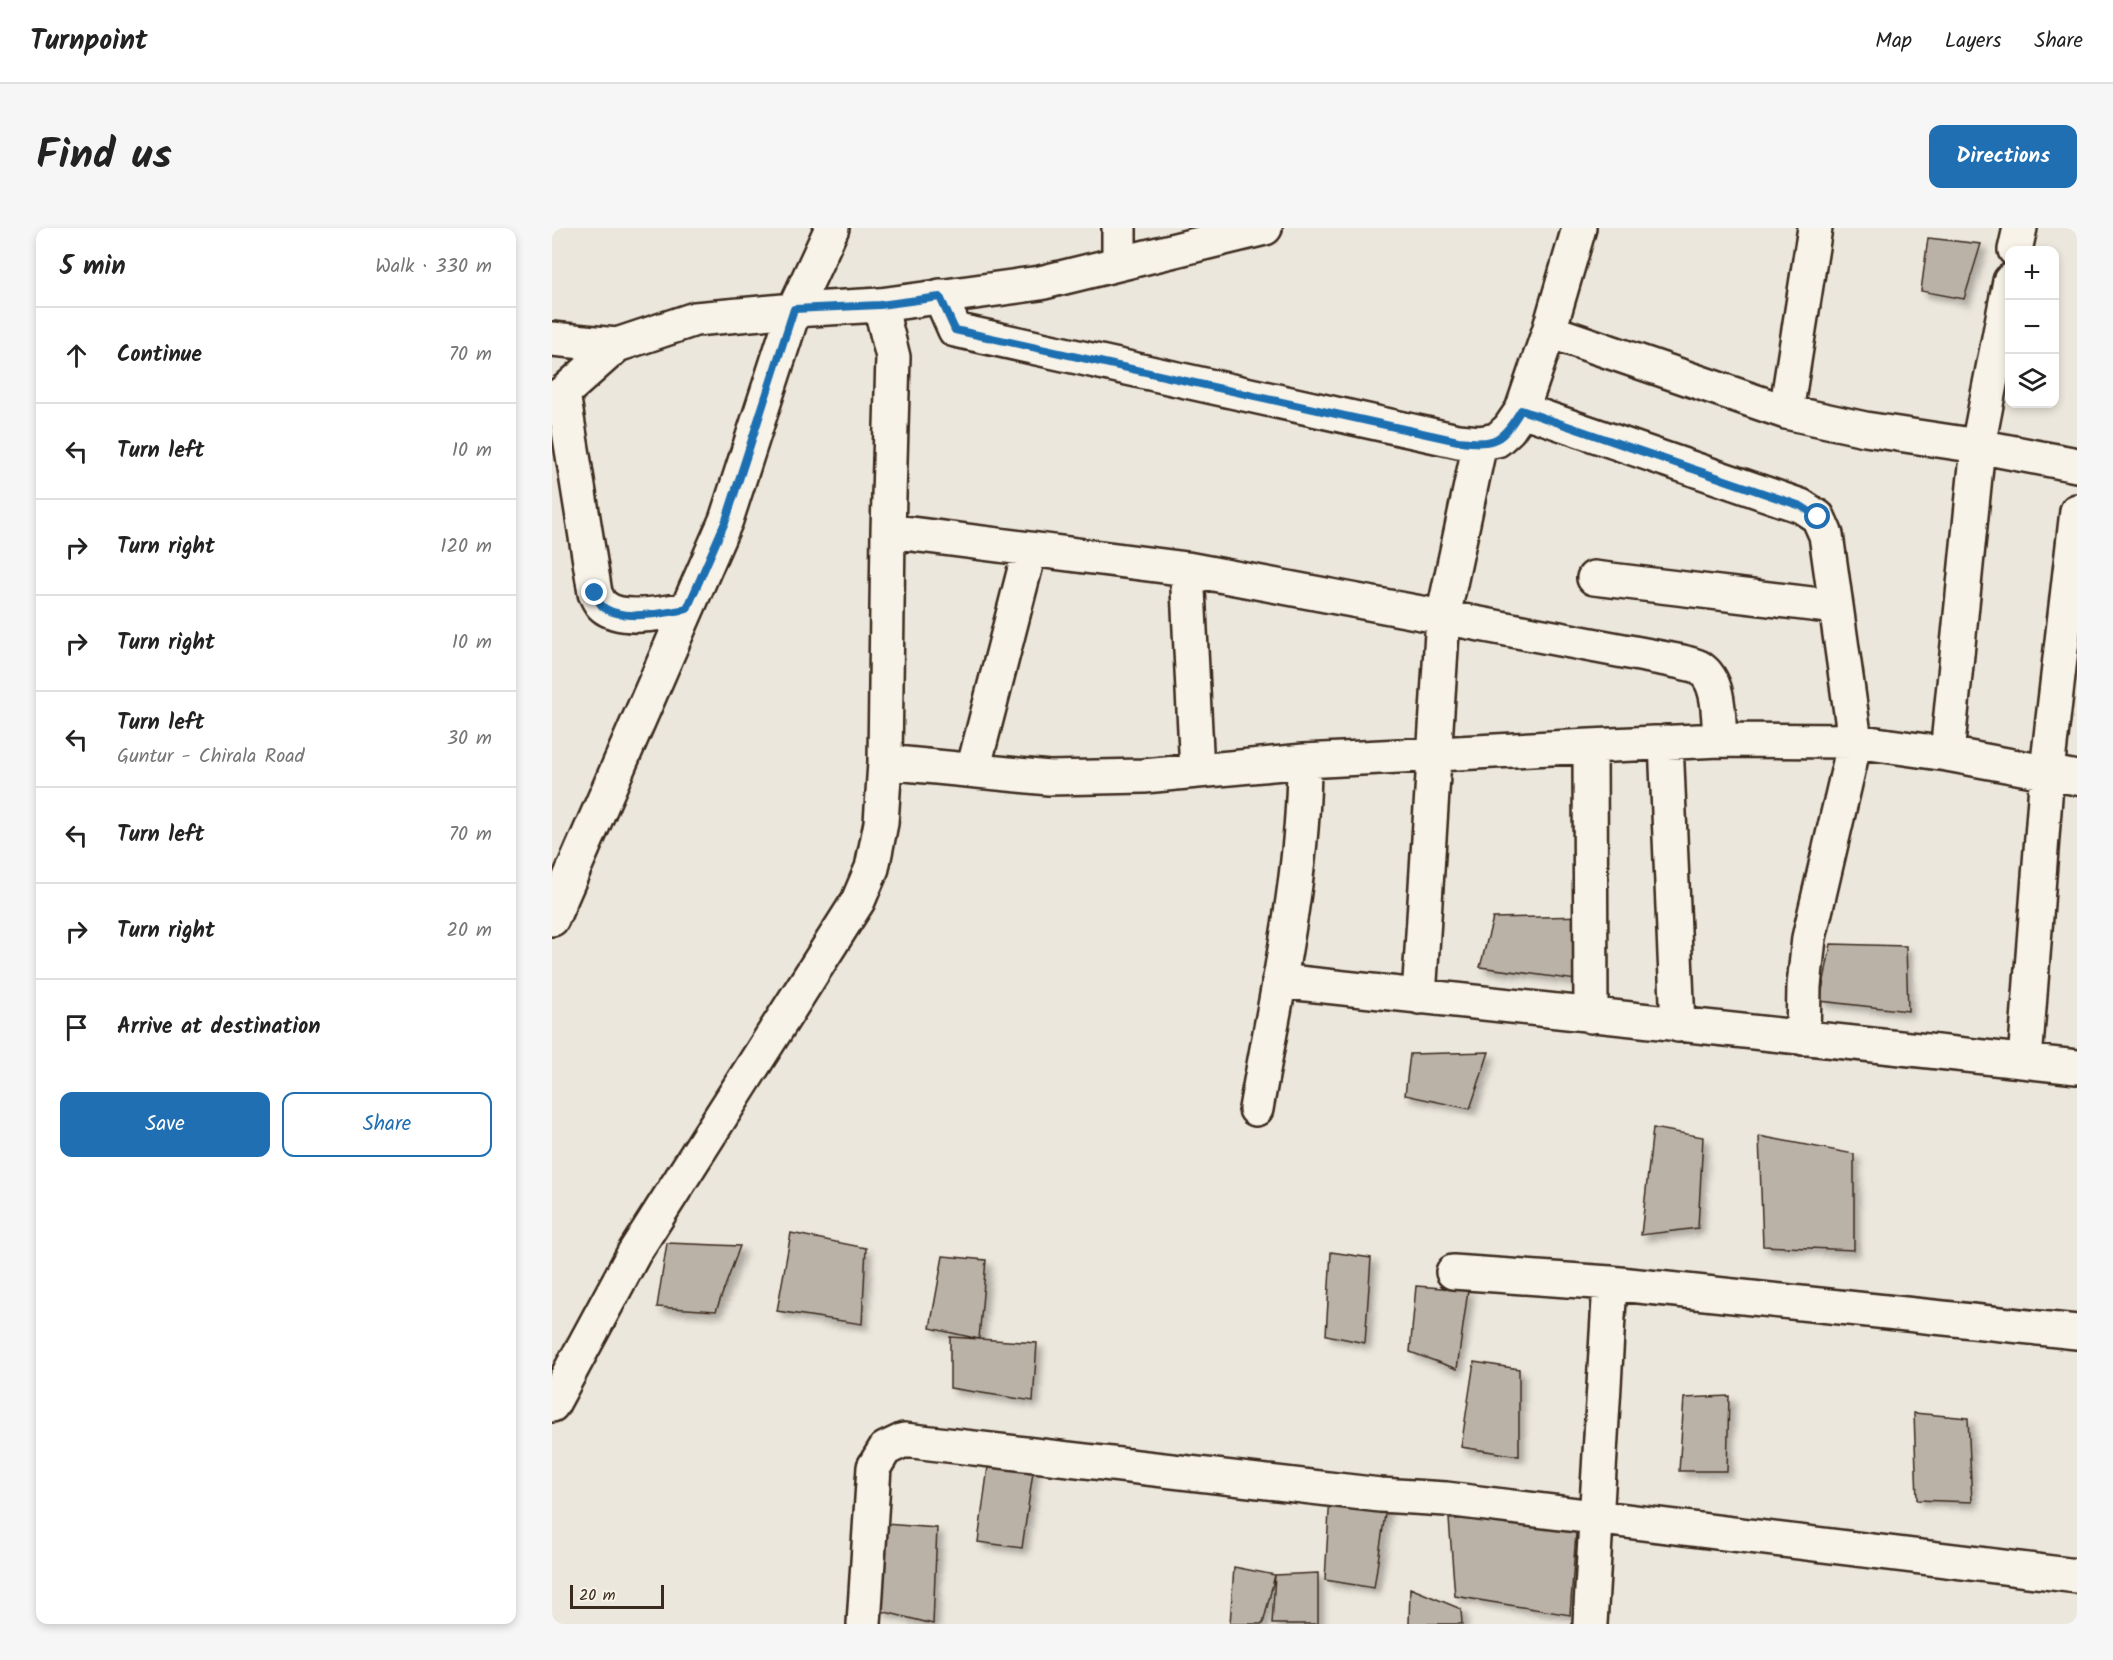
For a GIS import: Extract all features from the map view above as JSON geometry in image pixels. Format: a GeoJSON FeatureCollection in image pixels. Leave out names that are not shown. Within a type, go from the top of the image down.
{"type":"FeatureCollection","features":[{"type":"Feature","properties":{"kind":"street"},"geometry":{"type":"LineString","coordinates":[[552,919],[726,520],[794,309],[832,228]]}},
{"type":"Feature","properties":{"kind":"street"},"geometry":{"type":"LineString","coordinates":[[1119,228],[1119,263]]}},
{"type":"Feature","properties":{"kind":"street"},"geometry":{"type":"LineString","coordinates":[[687,609],[656,614],[620,614],[603,606],[595,593],[557,397],[617,345],[695,319],[794,309],[880,305],[1040,283],[1265,228]]}},
{"type":"Feature","properties":{"kind":"street"},"geometry":{"type":"LineString","coordinates":[[940,297],[955,330],[1458,441],[1480,443],[1497,440],[1509,429],[1521,410],[1549,331],[1579,228]]}},
{"type":"Feature","properties":{"kind":"street"},"geometry":{"type":"LineString","coordinates":[[1786,412],[1815,228]]}},
{"type":"Feature","properties":{"kind":"street"},"geometry":{"type":"LineString","coordinates":[[2016,246],[2019,228]]}},
{"type":"Feature","properties":{"kind":"street"},"geometry":{"type":"LineString","coordinates":[[1947,754],[1978,446],[2006,300]]}},
{"type":"Feature","properties":{"kind":"street"},"geometry":{"type":"LineString","coordinates":[[552,1404],[634,1253],[858,901],[872,868],[881,823],[885,762],[893,357],[880,305]]}},
{"type":"Feature","properties":{"kind":"street"},"geometry":{"type":"LineString","coordinates":[[1549,331],[1786,412],[1865,429],[1978,446],[2077,465]]}},
{"type":"Feature","properties":{"kind":"street"},"geometry":{"type":"LineString","coordinates":[[552,339],[617,345]]}},
{"type":"Feature","properties":{"kind":"street"},"geometry":{"type":"LineString","coordinates":[[1521,410],[1801,506],[1818,517],[1826,535],[1856,741],[1809,938],[1804,986],[1803,1038]]}},
{"type":"Feature","properties":{"kind":"street"},"geometry":{"type":"LineString","coordinates":[[1419,997],[1443,617],[1480,443]]}},
{"type":"Feature","properties":{"kind":"street"},"geometry":{"type":"LineString","coordinates":[[2025,1061],[2062,774],[2077,511]]}},
{"type":"Feature","properties":{"kind":"street"},"geometry":{"type":"LineString","coordinates":[[888,531],[1187,569],[1699,667],[1709,676],[1714,687],[1720,740]]}},
{"type":"Feature","properties":{"kind":"street"},"geometry":{"type":"LineString","coordinates":[[973,770],[1030,549]]}},
{"type":"Feature","properties":{"kind":"street"},"geometry":{"type":"LineString","coordinates":[[1187,569],[1197,771]]}},
{"type":"Feature","properties":{"kind":"street"},"geometry":{"type":"LineString","coordinates":[[1594,578],[1836,607]]}},
{"type":"Feature","properties":{"kind":"street"},"geometry":{"type":"LineString","coordinates":[[885,762],[1049,778],[1144,776],[1304,761],[1666,742],[1856,741],[2062,774]]}},
{"type":"Feature","properties":{"kind":"street"},"geometry":{"type":"LineString","coordinates":[[1666,742],[1678,1025]]}},
{"type":"Feature","properties":{"kind":"street"},"geometry":{"type":"LineString","coordinates":[[1590,746],[1591,1016]]}},
{"type":"Feature","properties":{"kind":"street"},"geometry":{"type":"LineString","coordinates":[[1256,1109],[1298,862],[1304,805],[1304,761]]}},
{"type":"Feature","properties":{"kind":"street"},"geometry":{"type":"LineString","coordinates":[[1279,981],[2077,1067]]}},
{"type":"Feature","properties":{"kind":"street"},"geometry":{"type":"LineString","coordinates":[[1452,1272],[1610,1283],[2077,1332]]}},
{"type":"Feature","properties":{"kind":"street"},"geometry":{"type":"LineString","coordinates":[[1590,1624],[1610,1283]]}},
{"type":"Feature","properties":{"kind":"street"},"geometry":{"type":"LineString","coordinates":[[864,1624],[874,1467],[885,1449],[904,1440],[1380,1495],[1446,1499],[2077,1576]]}},
{"type":"Feature","properties":{"kind":"building"},"geometry":{"type":"Polygon","coordinates":[[[1928,238],[1981,244],[1964,299],[1921,291],[1928,238]]]}},
{"type":"Feature","properties":{"kind":"building"},"geometry":{"type":"Polygon","coordinates":[[[1591,916],[1591,982],[1480,967],[1493,918],[1591,916]]]}},
{"type":"Feature","properties":{"kind":"building"},"geometry":{"type":"Polygon","coordinates":[[[1831,944],[1906,946],[1908,1011],[1820,1001],[1831,944]]]}},
{"type":"Feature","properties":{"kind":"building"},"geometry":{"type":"Polygon","coordinates":[[[1489,1052],[1470,1109],[1405,1095],[1410,1054],[1489,1052]]]}},
{"type":"Feature","properties":{"kind":"building"},"geometry":{"type":"Polygon","coordinates":[[[1653,1128],[1703,1137],[1698,1228],[1641,1235],[1653,1128]]]}},
{"type":"Feature","properties":{"kind":"building"},"geometry":{"type":"Polygon","coordinates":[[[1759,1136],[1854,1154],[1854,1250],[1763,1246],[1759,1136]]]}},
{"type":"Feature","properties":{"kind":"building"},"geometry":{"type":"Polygon","coordinates":[[[791,1233],[866,1248],[862,1324],[777,1311],[791,1233]]]}},
{"type":"Feature","properties":{"kind":"building"},"geometry":{"type":"Polygon","coordinates":[[[667,1243],[740,1246],[716,1311],[657,1307],[667,1243]]]}},
{"type":"Feature","properties":{"kind":"building"},"geometry":{"type":"Polygon","coordinates":[[[1331,1252],[1371,1258],[1365,1343],[1326,1335],[1331,1252]]]}},
{"type":"Feature","properties":{"kind":"building"},"geometry":{"type":"Polygon","coordinates":[[[943,1256],[986,1260],[979,1339],[930,1328],[943,1256]]]}},
{"type":"Feature","properties":{"kind":"building"},"geometry":{"type":"Polygon","coordinates":[[[1416,1286],[1468,1290],[1457,1369],[1410,1352],[1416,1286]]]}},
{"type":"Feature","properties":{"kind":"building"},"geometry":{"type":"Polygon","coordinates":[[[950,1337],[1037,1343],[1033,1401],[950,1388],[950,1337]]]}},
{"type":"Feature","properties":{"kind":"building"},"geometry":{"type":"Polygon","coordinates":[[[1474,1362],[1519,1369],[1519,1456],[1461,1447],[1474,1362]]]}},
{"type":"Feature","properties":{"kind":"building"},"geometry":{"type":"Polygon","coordinates":[[[1729,1396],[1727,1471],[1679,1471],[1684,1398],[1729,1396]]]}},
{"type":"Feature","properties":{"kind":"building"},"geometry":{"type":"Polygon","coordinates":[[[1914,1413],[1968,1418],[1972,1502],[1917,1500],[1914,1413]]]}},
{"type":"Feature","properties":{"kind":"building"},"geometry":{"type":"Polygon","coordinates":[[[989,1459],[1034,1465],[1022,1548],[978,1542],[989,1459]]]}},
{"type":"Feature","properties":{"kind":"building"},"geometry":{"type":"Polygon","coordinates":[[[1330,1495],[1387,1501],[1374,1588],[1325,1580],[1330,1495]]]}},
{"type":"Feature","properties":{"kind":"building"},"geometry":{"type":"Polygon","coordinates":[[[1449,1519],[1577,1519],[1570,1615],[1455,1596],[1449,1519]]]}},
{"type":"Feature","properties":{"kind":"building"},"geometry":{"type":"Polygon","coordinates":[[[885,1524],[937,1528],[933,1624],[881,1611],[885,1524]]]}},
{"type":"Feature","properties":{"kind":"building"},"geometry":{"type":"Polygon","coordinates":[[[1234,1567],[1275,1575],[1263,1624],[1230,1624],[1234,1567]]]}},
{"type":"Feature","properties":{"kind":"building"},"geometry":{"type":"Polygon","coordinates":[[[1318,1573],[1318,1624],[1272,1624],[1275,1575],[1318,1573]]]}},
{"type":"Feature","properties":{"kind":"building"},"geometry":{"type":"Polygon","coordinates":[[[1410,1588],[1461,1609],[1462,1624],[1409,1624],[1410,1588]]]}},
{"type":"Feature","properties":{"kind":"route"},"geometry":{"type":"LineString","coordinates":[[595,593],[603,606],[620,614],[656,614],[687,609],[726,520],[794,309],[880,305],[940,297],[955,330],[1458,441],[1480,443],[1497,440],[1509,429],[1521,410],[1801,506],[1818,517]]}}]}
